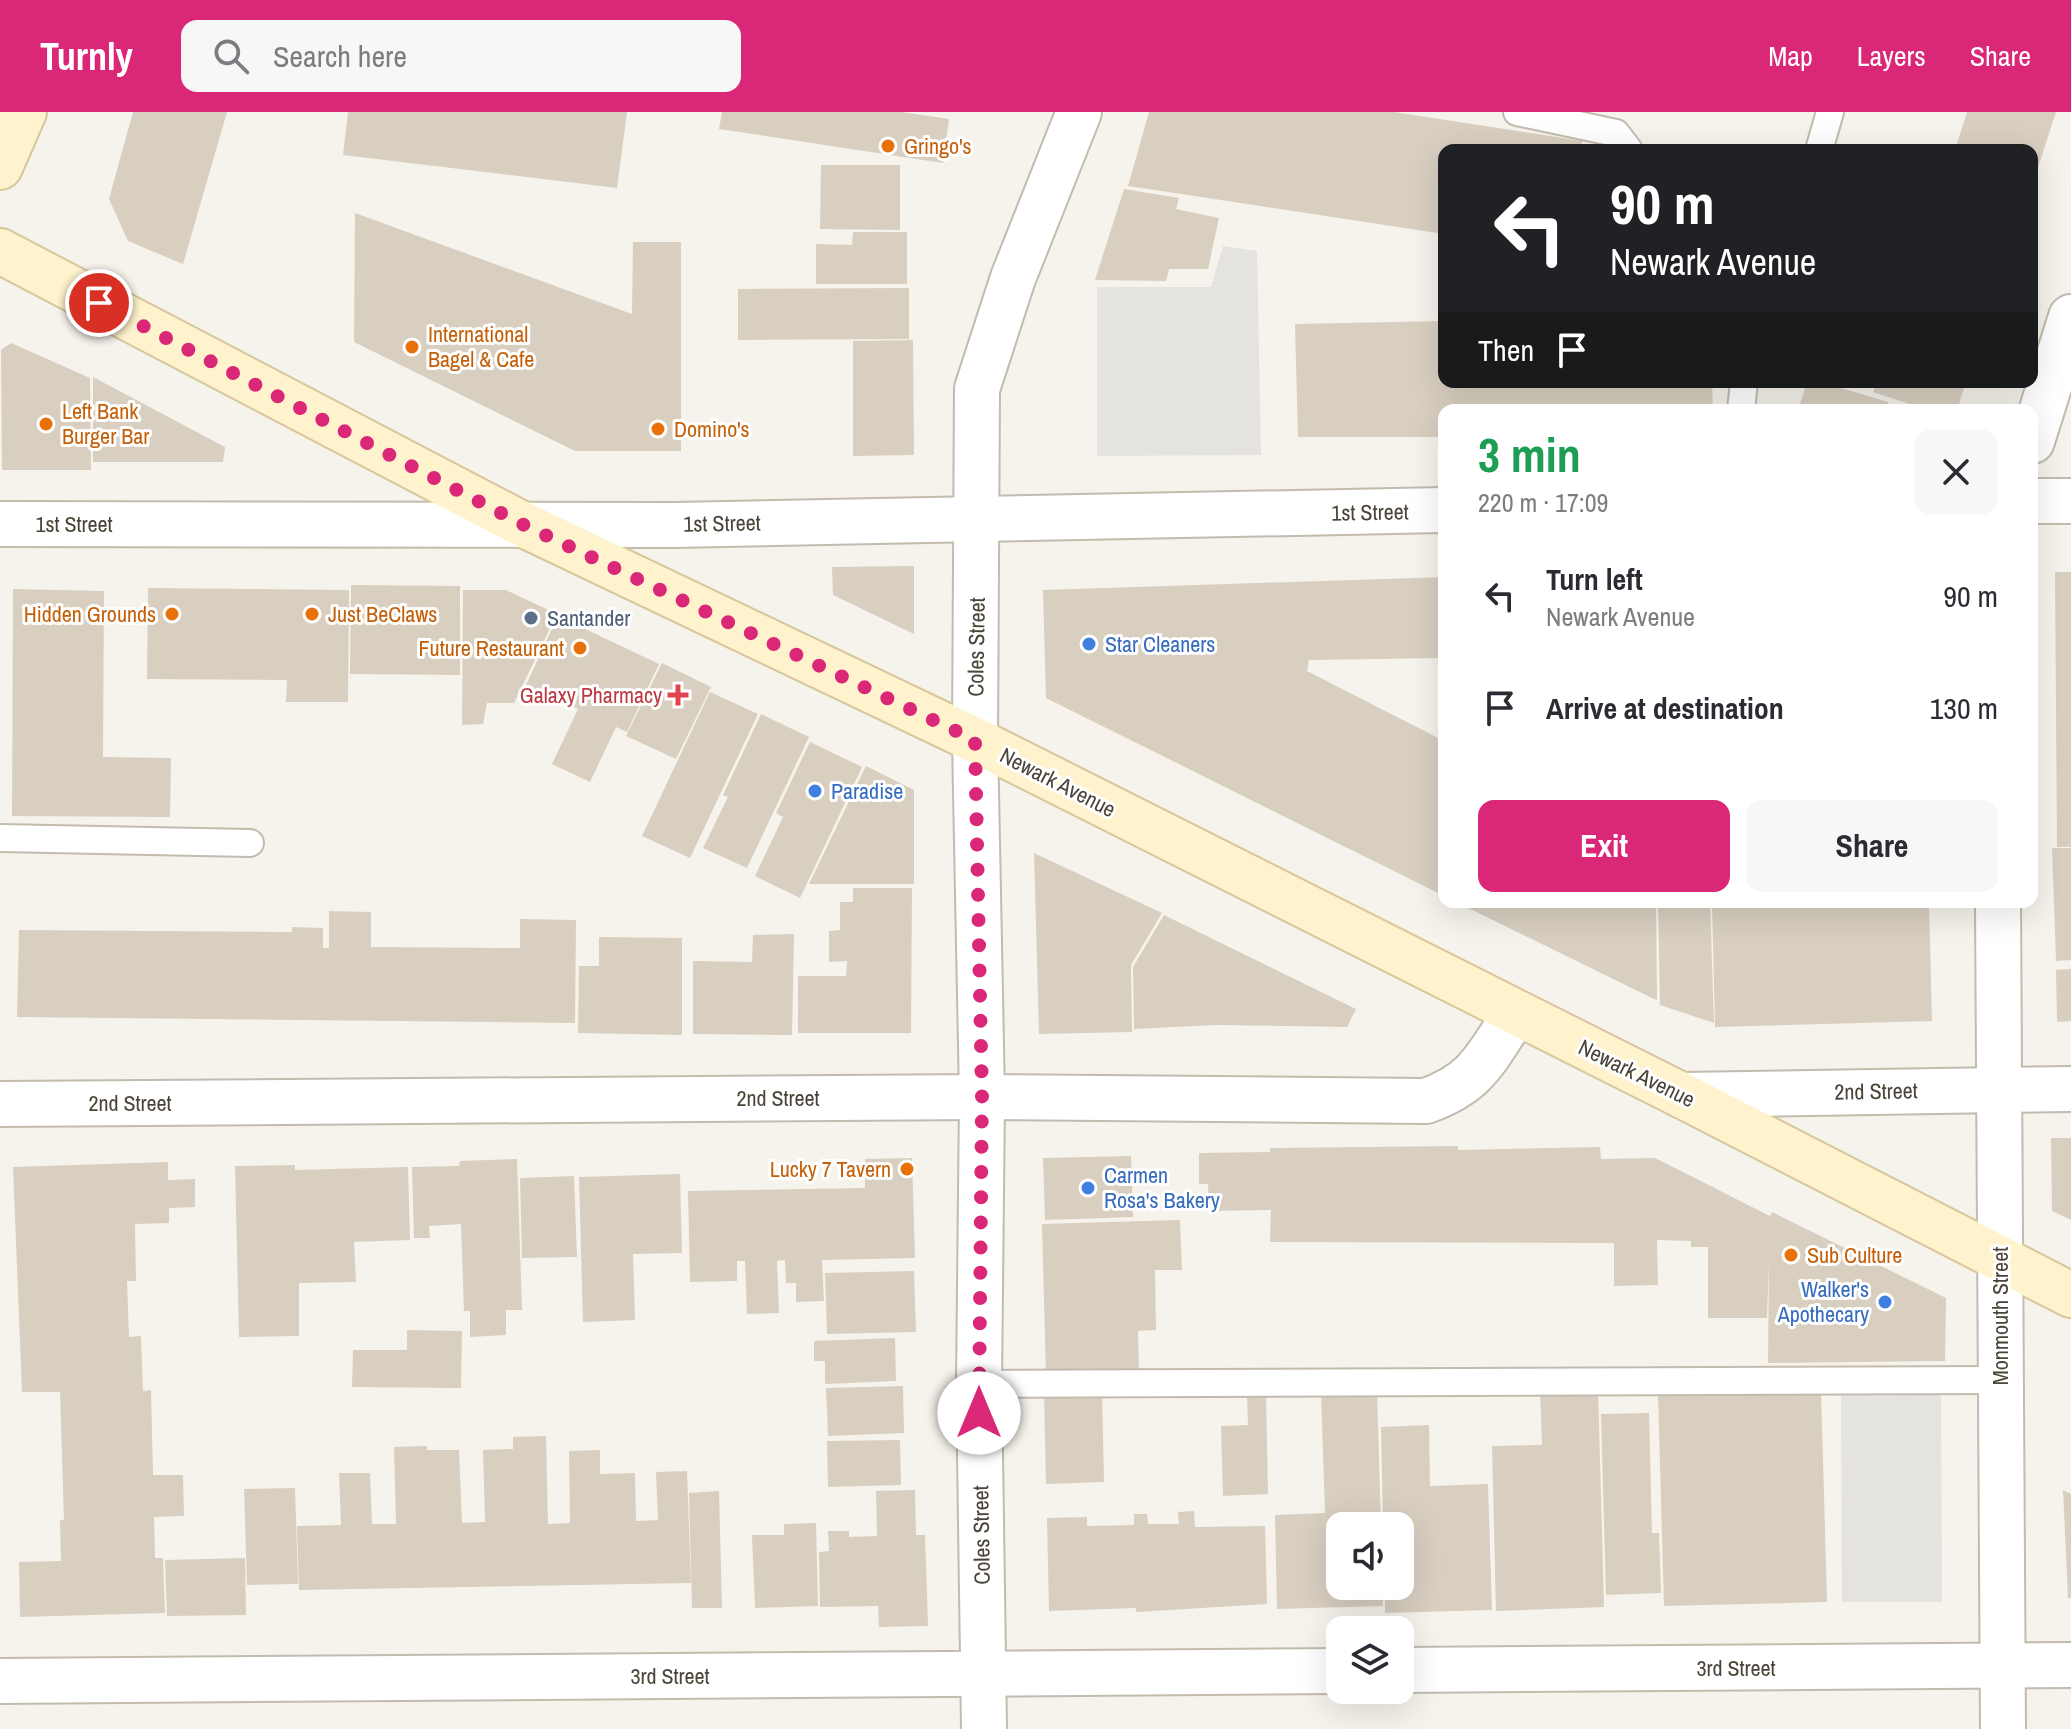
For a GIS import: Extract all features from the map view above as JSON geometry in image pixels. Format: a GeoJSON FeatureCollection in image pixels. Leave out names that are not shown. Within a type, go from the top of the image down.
{"type":"FeatureCollection","features":[{"type":"Feature","properties":{"kind":"main road"},"geometry":{"type":"LineString","coordinates":[[0,167],[24,112]]}},
{"type":"Feature","properties":{"kind":"main road","name":"Newark Avenue"},"geometry":{"type":"LineString","coordinates":[[0,251],[522,524],[975,740],[2071,1295]]}},
{"type":"Feature","properties":{"kind":"street","name":"Coles Street"},"geometry":{"type":"LineString","coordinates":[[984,1729],[979,1384],[982,1097],[975,740],[977,389],[1013,278],[1079,112]]}},
{"type":"Feature","properties":{"kind":"street"},"geometry":{"type":"LineString","coordinates":[[2038,422],[2071,317]]}},
{"type":"Feature","properties":{"kind":"street"},"geometry":{"type":"LineString","coordinates":[[2038,501],[2071,501]]}},
{"type":"Feature","properties":{"kind":"street","name":"1st Street"},"geometry":{"type":"LineString","coordinates":[[0,524],[674,525],[1438,510]]}},
{"type":"Feature","properties":{"kind":"street","name":"Monmouth Street"},"geometry":{"type":"LineString","coordinates":[[1998,908],[2003,1729]]}},
{"type":"Feature","properties":{"kind":"street","name":"2nd Street"},"geometry":{"type":"LineString","coordinates":[[0,1104],[982,1097],[1426,1101],[1450,1092],[1473,1077],[1516,1013]]}},
{"type":"Feature","properties":{"kind":"street","name":"2nd Street"},"geometry":{"type":"LineString","coordinates":[[1681,1095],[2071,1089]]}},
{"type":"Feature","properties":{"kind":"street","name":"3rd Street"},"geometry":{"type":"LineString","coordinates":[[1414,1670],[2071,1665]]}},
{"type":"Feature","properties":{"kind":"street","name":"3rd Street"},"geometry":{"type":"LineString","coordinates":[[0,1681],[1326,1671]]}},
{"type":"Feature","properties":{"kind":"lane"},"geometry":{"type":"LineString","coordinates":[[1517,112],[1616,133],[1624,144]]}},
{"type":"Feature","properties":{"kind":"lane"},"geometry":{"type":"LineString","coordinates":[[1821,144],[1830,112]]}},
{"type":"Feature","properties":{"kind":"lane"},"geometry":{"type":"LineString","coordinates":[[0,838],[250,843]]}},
{"type":"Feature","properties":{"kind":"lane"},"geometry":{"type":"LineString","coordinates":[[979,1384],[2001,1380]]}},
{"type":"Feature","properties":{"kind":"shaded area"},"geometry":{"type":"Polygon","coordinates":[[[1223,246],[1257,251],[1261,455],[1097,456],[1097,287],[1211,287],[1223,246]]]}},
{"type":"Feature","properties":{"kind":"shaded area"},"geometry":{"type":"Polygon","coordinates":[[[1941,1395],[1942,1602],[1842,1602],[1841,1396],[1941,1395]]]}},
{"type":"Feature","properties":{"kind":"building"},"geometry":{"type":"Polygon","coordinates":[[[133,112],[227,112],[183,264],[128,241],[109,199],[133,112]]]}},
{"type":"Feature","properties":{"kind":"building"},"geometry":{"type":"Polygon","coordinates":[[[348,112],[627,112],[617,188],[343,155],[348,112]]]}},
{"type":"Feature","properties":{"kind":"building","name":"Gringo's"},"geometry":{"type":"Polygon","coordinates":[[[722,112],[902,112],[949,119],[943,163],[719,129],[722,112]]]}},
{"type":"Feature","properties":{"kind":"building"},"geometry":{"type":"Polygon","coordinates":[[[1149,112],[1394,112],[1582,141],[1582,144],[1438,144],[1438,233],[1128,186],[1149,112]]]}},
{"type":"Feature","properties":{"kind":"building"},"geometry":{"type":"Polygon","coordinates":[[[1967,112],[2056,112],[2038,168],[2038,144],[1957,144],[1967,112]]]}},
{"type":"Feature","properties":{"kind":"building"},"geometry":{"type":"Polygon","coordinates":[[[821,165],[900,165],[900,230],[820,229],[821,165]]]}},
{"type":"Feature","properties":{"kind":"building"},"geometry":{"type":"Polygon","coordinates":[[[1124,189],[1179,198],[1176,209],[1219,218],[1208,269],[1169,269],[1166,281],[1095,280],[1124,189]]]}},
{"type":"Feature","properties":{"kind":"building"},"geometry":{"type":"Polygon","coordinates":[[[355,213],[632,314],[633,242],[681,242],[681,451],[575,451],[354,342],[355,213]]]}},
{"type":"Feature","properties":{"kind":"building"},"geometry":{"type":"Polygon","coordinates":[[[853,232],[907,232],[907,284],[816,284],[816,244],[852,245],[853,232]]]}},
{"type":"Feature","properties":{"kind":"building"},"geometry":{"type":"Polygon","coordinates":[[[909,288],[909,339],[738,340],[738,289],[909,288]]]}},
{"type":"Feature","properties":{"kind":"building"},"geometry":{"type":"Polygon","coordinates":[[[1438,321],[1438,388],[1712,388],[1713,404],[1438,404],[1438,437],[1298,437],[1295,324],[1438,321]]]}},
{"type":"Feature","properties":{"kind":"building"},"geometry":{"type":"Polygon","coordinates":[[[913,340],[914,455],[853,456],[853,341],[913,340]]]}},
{"type":"Feature","properties":{"kind":"building","name":"Left Bank Burger Bar"},"geometry":{"type":"Polygon","coordinates":[[[11,343],[90,378],[91,470],[2,470],[1,350],[11,343]]]}},
{"type":"Feature","properties":{"kind":"building"},"geometry":{"type":"Polygon","coordinates":[[[93,377],[225,447],[223,462],[93,462],[93,377]]]}},
{"type":"Feature","properties":{"kind":"building"},"geometry":{"type":"Polygon","coordinates":[[[1805,388],[1841,388],[1888,402],[1888,404],[1800,404],[1805,388]]]}},
{"type":"Feature","properties":{"kind":"building"},"geometry":{"type":"Polygon","coordinates":[[[1875,388],[1964,388],[1959,404],[1909,404],[1873,392],[1875,388]]]}},
{"type":"Feature","properties":{"kind":"building"},"geometry":{"type":"Polygon","coordinates":[[[914,566],[914,634],[833,595],[832,567],[914,566]]]}},
{"type":"Feature","properties":{"kind":"building"},"geometry":{"type":"Polygon","coordinates":[[[2055,572],[2071,572],[2071,847],[2057,847],[2055,572]]]}},
{"type":"Feature","properties":{"kind":"building"},"geometry":{"type":"Polygon","coordinates":[[[1438,577],[1438,658],[1309,660],[1307,671],[1438,738],[1438,893],[1046,698],[1043,590],[1438,577]]]}},
{"type":"Feature","properties":{"kind":"building"},"geometry":{"type":"Polygon","coordinates":[[[351,585],[460,586],[460,675],[350,674],[351,585]]]}},
{"type":"Feature","properties":{"kind":"building"},"geometry":{"type":"Polygon","coordinates":[[[148,588],[349,590],[348,702],[286,702],[287,680],[147,679],[148,588]]]}},
{"type":"Feature","properties":{"kind":"building"},"geometry":{"type":"Polygon","coordinates":[[[13,589],[104,591],[103,757],[171,758],[170,817],[12,816],[13,589]]]}},
{"type":"Feature","properties":{"kind":"building"},"geometry":{"type":"Polygon","coordinates":[[[463,590],[506,590],[557,614],[514,703],[487,703],[483,724],[462,725],[463,590]]]}},
{"type":"Feature","properties":{"kind":"building"},"geometry":{"type":"Polygon","coordinates":[[[558,616],[659,664],[627,732],[616,727],[590,782],[552,764],[578,709],[526,685],[558,616]]]}},
{"type":"Feature","properties":{"kind":"building"},"geometry":{"type":"Polygon","coordinates":[[[662,663],[711,687],[676,759],[626,736],[662,663]]]}},
{"type":"Feature","properties":{"kind":"building"},"geometry":{"type":"Polygon","coordinates":[[[710,692],[758,714],[690,858],[642,836],[710,692]]]}},
{"type":"Feature","properties":{"kind":"building"},"geometry":{"type":"Polygon","coordinates":[[[761,714],[809,737],[747,868],[703,848],[728,797],[723,795],[761,714]]]}},
{"type":"Feature","properties":{"kind":"building"},"geometry":{"type":"Polygon","coordinates":[[[810,742],[862,767],[800,898],[755,876],[783,817],[776,813],[810,742]]]}},
{"type":"Feature","properties":{"kind":"building"},"geometry":{"type":"Polygon","coordinates":[[[866,766],[914,790],[914,884],[809,884],[866,766]]]}},
{"type":"Feature","properties":{"kind":"building"},"geometry":{"type":"Polygon","coordinates":[[[2052,848],[2071,848],[2071,960],[2056,961],[2052,848]]]}},
{"type":"Feature","properties":{"kind":"building"},"geometry":{"type":"Polygon","coordinates":[[[1034,853],[1162,913],[1131,965],[1132,1032],[1039,1034],[1034,853]]]}},
{"type":"Feature","properties":{"kind":"building"},"geometry":{"type":"Polygon","coordinates":[[[853,888],[912,888],[911,1033],[798,1033],[798,976],[846,976],[847,961],[829,962],[829,931],[840,930],[840,902],[853,902],[853,888]]]}},
{"type":"Feature","properties":{"kind":"building"},"geometry":{"type":"Polygon","coordinates":[[[1468,908],[1656,908],[1657,1000],[1468,908]]]}},
{"type":"Feature","properties":{"kind":"building"},"geometry":{"type":"Polygon","coordinates":[[[1658,908],[1710,908],[1714,1023],[1660,1005],[1658,908]]]}},
{"type":"Feature","properties":{"kind":"building"},"geometry":{"type":"Polygon","coordinates":[[[1712,908],[1929,908],[1932,1021],[1715,1027],[1712,908]]]}},
{"type":"Feature","properties":{"kind":"building"},"geometry":{"type":"Polygon","coordinates":[[[329,911],[371,912],[371,947],[520,948],[520,919],[576,920],[575,1023],[17,1017],[19,930],[292,932],[292,927],[323,928],[323,948],[329,948],[329,911]]]}},
{"type":"Feature","properties":{"kind":"building"},"geometry":{"type":"Polygon","coordinates":[[[1164,915],[1356,1009],[1347,1027],[1216,1025],[1134,1029],[1133,967],[1164,915]]]}},
{"type":"Feature","properties":{"kind":"building"},"geometry":{"type":"Polygon","coordinates":[[[794,934],[792,1035],[693,1034],[693,961],[752,962],[753,935],[794,934]]]}},
{"type":"Feature","properties":{"kind":"building"},"geometry":{"type":"Polygon","coordinates":[[[599,937],[682,938],[682,1035],[578,1033],[579,966],[599,966],[599,937]]]}},
{"type":"Feature","properties":{"kind":"building"},"geometry":{"type":"Polygon","coordinates":[[[2071,969],[2071,1021],[2057,1022],[2056,970],[2071,969]]]}},
{"type":"Feature","properties":{"kind":"building"},"geometry":{"type":"Polygon","coordinates":[[[2051,1138],[2071,1138],[2071,1220],[2052,1211],[2051,1138]]]}},
{"type":"Feature","properties":{"kind":"building"},"geometry":{"type":"Polygon","coordinates":[[[1458,1146],[1458,1150],[1600,1147],[1601,1159],[1655,1158],[1770,1216],[1772,1212],[1946,1298],[1945,1361],[1768,1363],[1769,1262],[1767,1318],[1708,1318],[1708,1247],[1691,1247],[1691,1241],[1657,1240],[1658,1285],[1614,1286],[1614,1243],[1270,1242],[1271,1210],[1209,1211],[1208,1184],[1199,1184],[1199,1153],[1270,1152],[1270,1148],[1458,1146]]]}},
{"type":"Feature","properties":{"kind":"building","name":"Carmen Rosa's Bakery"},"geometry":{"type":"Polygon","coordinates":[[[1131,1156],[1133,1217],[1045,1220],[1043,1158],[1131,1156]]]}},
{"type":"Feature","properties":{"kind":"building"},"geometry":{"type":"Polygon","coordinates":[[[912,1158],[915,1258],[822,1260],[824,1301],[796,1302],[796,1283],[786,1283],[785,1260],[777,1261],[779,1313],[747,1314],[745,1261],[737,1261],[737,1281],[690,1282],[688,1191],[865,1188],[865,1159],[912,1158]]]}},
{"type":"Feature","properties":{"kind":"building"},"geometry":{"type":"Polygon","coordinates":[[[517,1159],[522,1310],[506,1310],[506,1335],[470,1337],[470,1311],[464,1311],[461,1224],[429,1226],[430,1238],[414,1238],[412,1167],[459,1166],[460,1161],[517,1159]]]}},
{"type":"Feature","properties":{"kind":"building"},"geometry":{"type":"Polygon","coordinates":[[[168,1162],[168,1180],[195,1179],[195,1207],[169,1208],[169,1223],[135,1224],[136,1281],[127,1281],[129,1337],[141,1336],[143,1391],[151,1390],[153,1475],[183,1475],[184,1516],[154,1517],[155,1558],[163,1558],[165,1613],[20,1617],[19,1562],[61,1561],[60,1520],[64,1520],[60,1392],[22,1392],[13,1167],[168,1162]]]}},
{"type":"Feature","properties":{"kind":"building"},"geometry":{"type":"Polygon","coordinates":[[[295,1165],[295,1170],[408,1167],[410,1240],[354,1242],[356,1282],[299,1283],[299,1336],[239,1337],[235,1166],[295,1165]]]}},
{"type":"Feature","properties":{"kind":"building"},"geometry":{"type":"Polygon","coordinates":[[[680,1174],[682,1253],[633,1254],[635,1320],[583,1322],[579,1177],[680,1174]]]}},
{"type":"Feature","properties":{"kind":"building"},"geometry":{"type":"Polygon","coordinates":[[[574,1176],[577,1257],[522,1258],[520,1178],[574,1176]]]}},
{"type":"Feature","properties":{"kind":"building"},"geometry":{"type":"Polygon","coordinates":[[[1180,1220],[1182,1270],[1155,1270],[1156,1330],[1138,1331],[1139,1374],[1046,1376],[1042,1224],[1180,1220]]]}},
{"type":"Feature","properties":{"kind":"building"},"geometry":{"type":"Polygon","coordinates":[[[914,1271],[916,1332],[827,1334],[825,1273],[914,1271]]]}},
{"type":"Feature","properties":{"kind":"building"},"geometry":{"type":"Polygon","coordinates":[[[407,1330],[462,1331],[461,1388],[352,1387],[353,1350],[407,1350],[407,1330]]]}},
{"type":"Feature","properties":{"kind":"building"},"geometry":{"type":"Polygon","coordinates":[[[895,1338],[896,1381],[825,1384],[825,1361],[814,1361],[814,1341],[895,1338]]]}},
{"type":"Feature","properties":{"kind":"building"},"geometry":{"type":"Polygon","coordinates":[[[903,1386],[904,1433],[828,1436],[826,1388],[903,1386]]]}},
{"type":"Feature","properties":{"kind":"building"},"geometry":{"type":"Polygon","coordinates":[[[1598,1388],[1604,1607],[1496,1611],[1492,1446],[1542,1445],[1540,1390],[1598,1388]]]}},
{"type":"Feature","properties":{"kind":"building"},"geometry":{"type":"Polygon","coordinates":[[[1821,1389],[1827,1602],[1664,1606],[1658,1393],[1821,1389]]]}},
{"type":"Feature","properties":{"kind":"building"},"geometry":{"type":"Polygon","coordinates":[[[1102,1392],[1104,1482],[1046,1484],[1044,1393],[1102,1392]]]}},
{"type":"Feature","properties":{"kind":"building"},"geometry":{"type":"Polygon","coordinates":[[[1377,1393],[1381,1512],[1326,1512],[1326,1600],[1383,1600],[1383,1606],[1277,1609],[1275,1515],[1325,1513],[1321,1394],[1377,1393]]]}},
{"type":"Feature","properties":{"kind":"building"},"geometry":{"type":"Polygon","coordinates":[[[1247,1395],[1266,1395],[1268,1494],[1223,1496],[1221,1426],[1248,1425],[1247,1395]]]}},
{"type":"Feature","properties":{"kind":"building"},"geometry":{"type":"Polygon","coordinates":[[[1649,1413],[1652,1533],[1659,1533],[1661,1593],[1606,1595],[1601,1414],[1649,1413]]]}},
{"type":"Feature","properties":{"kind":"building"},"geometry":{"type":"Polygon","coordinates":[[[1429,1425],[1430,1486],[1488,1484],[1492,1610],[1385,1613],[1385,1600],[1414,1600],[1414,1512],[1383,1512],[1381,1427],[1429,1425]]]}},
{"type":"Feature","properties":{"kind":"building"},"geometry":{"type":"Polygon","coordinates":[[[546,1436],[548,1524],[570,1523],[569,1451],[600,1450],[600,1474],[635,1473],[636,1521],[658,1520],[656,1472],[687,1471],[691,1583],[299,1590],[297,1526],[341,1525],[339,1473],[370,1473],[372,1524],[396,1524],[394,1447],[427,1446],[427,1450],[459,1450],[462,1523],[485,1522],[483,1450],[513,1449],[513,1437],[546,1436]]]}},
{"type":"Feature","properties":{"kind":"building"},"geometry":{"type":"Polygon","coordinates":[[[900,1440],[901,1485],[828,1487],[827,1441],[900,1440]]]}},
{"type":"Feature","properties":{"kind":"building"},"geometry":{"type":"Polygon","coordinates":[[[295,1488],[298,1584],[247,1585],[244,1489],[295,1488]]]}},
{"type":"Feature","properties":{"kind":"building"},"geometry":{"type":"Polygon","coordinates":[[[915,1490],[916,1535],[925,1535],[928,1626],[879,1627],[878,1606],[820,1607],[819,1552],[829,1551],[828,1531],[849,1531],[849,1537],[877,1536],[876,1491],[915,1490]]]}},
{"type":"Feature","properties":{"kind":"building"},"geometry":{"type":"Polygon","coordinates":[[[2063,1490],[2071,1494],[2071,1598],[2068,1598],[2063,1490]]]}},
{"type":"Feature","properties":{"kind":"building"},"geometry":{"type":"Polygon","coordinates":[[[719,1491],[722,1608],[692,1608],[689,1493],[719,1491]]]}},
{"type":"Feature","properties":{"kind":"building"},"geometry":{"type":"Polygon","coordinates":[[[1194,1511],[1195,1527],[1265,1526],[1267,1604],[1136,1612],[1136,1608],[1049,1611],[1047,1518],[1087,1517],[1087,1526],[1134,1525],[1134,1514],[1147,1514],[1148,1524],[1179,1524],[1178,1512],[1194,1511]]]}},
{"type":"Feature","properties":{"kind":"building"},"geometry":{"type":"Polygon","coordinates":[[[816,1523],[818,1606],[755,1608],[752,1535],[784,1535],[784,1524],[816,1523]]]}},
{"type":"Feature","properties":{"kind":"building"},"geometry":{"type":"Polygon","coordinates":[[[245,1558],[246,1615],[167,1616],[165,1560],[245,1558]]]}},
{"type":"Feature","properties":{"kind":"place","name":"Gringo's"},"geometry":{"type":"Point","coordinates":[888,146]}},
{"type":"Feature","properties":{"kind":"place","name":"International Bagel & Cafe"},"geometry":{"type":"Point","coordinates":[412,347]}},
{"type":"Feature","properties":{"kind":"place","name":"Left Bank Burger Bar"},"geometry":{"type":"Point","coordinates":[46,424]}},
{"type":"Feature","properties":{"kind":"place","name":"Domino's"},"geometry":{"type":"Point","coordinates":[658,429]}},
{"type":"Feature","properties":{"kind":"place","name":"Hidden Grounds"},"geometry":{"type":"Point","coordinates":[172,614]}},
{"type":"Feature","properties":{"kind":"place","name":"Just BeClaws"},"geometry":{"type":"Point","coordinates":[312,614]}},
{"type":"Feature","properties":{"kind":"place","name":"Santander"},"geometry":{"type":"Point","coordinates":[531,618]}},
{"type":"Feature","properties":{"kind":"place","name":"Star Cleaners"},"geometry":{"type":"Point","coordinates":[1089,644]}},
{"type":"Feature","properties":{"kind":"place","name":"Future Restaurant"},"geometry":{"type":"Point","coordinates":[580,648]}},
{"type":"Feature","properties":{"kind":"place","name":"Galaxy Pharmacy"},"geometry":{"type":"Point","coordinates":[678,695]}},
{"type":"Feature","properties":{"kind":"place","name":"Paradise"},"geometry":{"type":"Point","coordinates":[815,791]}},
{"type":"Feature","properties":{"kind":"place","name":"Lucky 7 Tavern"},"geometry":{"type":"Point","coordinates":[907,1169]}},
{"type":"Feature","properties":{"kind":"place","name":"Carmen Rosa's Bakery"},"geometry":{"type":"Point","coordinates":[1088,1188]}},
{"type":"Feature","properties":{"kind":"place","name":"Sub Culture"},"geometry":{"type":"Point","coordinates":[1791,1255]}},
{"type":"Feature","properties":{"kind":"place","name":"Walker's Apothecary"},"geometry":{"type":"Point","coordinates":[1885,1302]}},
{"type":"Feature","properties":{"kind":"route"},"geometry":{"type":"LineString","coordinates":[[99,303],[522,524],[975,740],[982,1097],[979,1413]]}}]}
